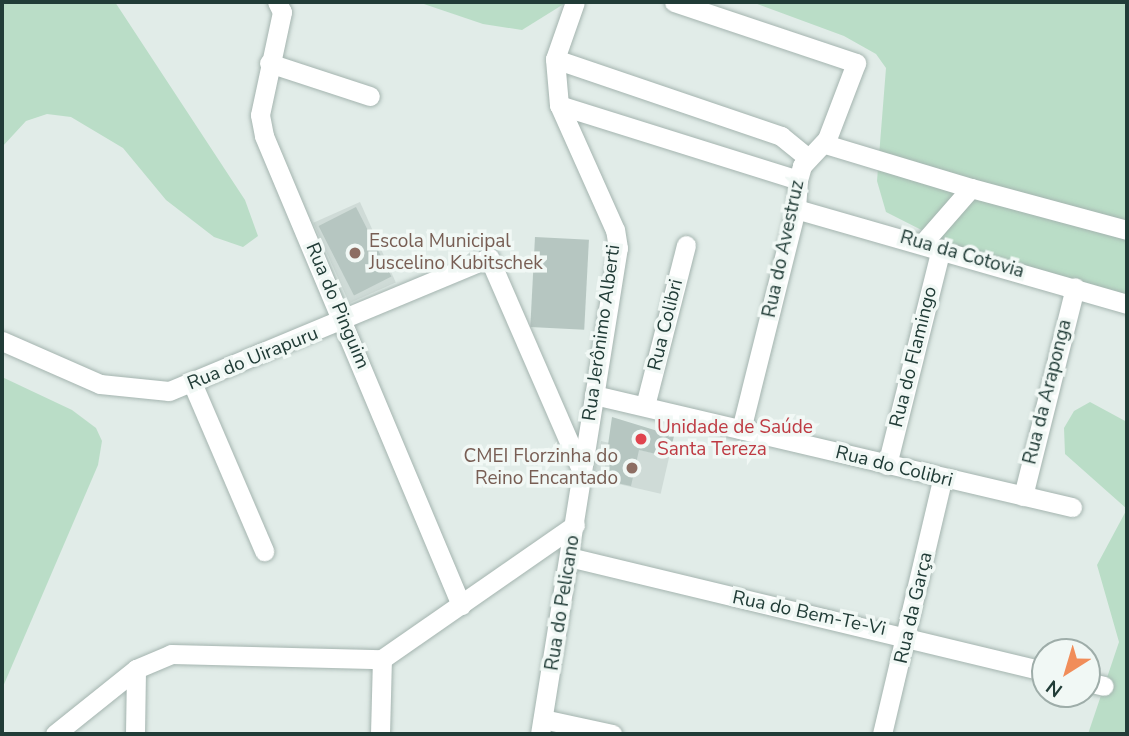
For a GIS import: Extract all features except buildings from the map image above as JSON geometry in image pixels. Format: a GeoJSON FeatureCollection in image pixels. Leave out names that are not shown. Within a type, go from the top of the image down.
{"type":"FeatureCollection","features":[{"type":"Feature","properties":{"kind":"street","name":"Rua do Pinguim"},"geometry":{"type":"LineString","coordinates":[[278,2],[281,23],[269,63],[260,116],[264,136],[345,321],[461,605]]}},
{"type":"Feature","properties":{"kind":"street","name":"Rua Jerônimo Alberti"},"geometry":{"type":"LineString","coordinates":[[575,2],[555,59],[559,105],[611,219],[618,248],[582,470]]}},
{"type":"Feature","properties":{"kind":"street","name":"Rua do Avestruz"},"geometry":{"type":"LineString","coordinates":[[674,2],[856,63],[825,144],[808,158],[798,180],[796,209],[741,429]]}},
{"type":"Feature","properties":{"kind":"street"},"geometry":{"type":"LineString","coordinates":[[555,59],[781,136],[808,158]]}},
{"type":"Feature","properties":{"kind":"street"},"geometry":{"type":"LineString","coordinates":[[269,63],[370,96]]}},
{"type":"Feature","properties":{"kind":"street"},"geometry":{"type":"LineString","coordinates":[[559,105],[798,180]]}},
{"type":"Feature","properties":{"kind":"street"},"geometry":{"type":"LineString","coordinates":[[825,144],[971,188],[1127,230]]}},
{"type":"Feature","properties":{"kind":"street"},"geometry":{"type":"LineString","coordinates":[[932,246],[971,188]]}},
{"type":"Feature","properties":{"kind":"street","name":"Rua da Cotovia"},"geometry":{"type":"LineString","coordinates":[[796,209],[1127,304]]}},
{"type":"Feature","properties":{"kind":"street","name":"Rua Colibri"},"geometry":{"type":"LineString","coordinates":[[645,406],[686,245]]}},
{"type":"Feature","properties":{"kind":"street","name":"Rua do Flamingo"},"geometry":{"type":"LineString","coordinates":[[887,466],[932,246]]}},
{"type":"Feature","properties":{"kind":"street","name":"Rua do Uirapuru"},"geometry":{"type":"LineString","coordinates":[[2,341],[100,384],[141,391],[193,385],[489,258],[582,470]]}},
{"type":"Feature","properties":{"kind":"street","name":"Rua da Araponga"},"geometry":{"type":"LineString","coordinates":[[1023,496],[1075,287]]}},
{"type":"Feature","properties":{"kind":"street"},"geometry":{"type":"LineString","coordinates":[[193,385],[264,551]]}},
{"type":"Feature","properties":{"kind":"street","name":"Rua do Colibri"},"geometry":{"type":"LineString","coordinates":[[594,395],[942,480],[1072,507]]}},
{"type":"Feature","properties":{"kind":"street","name":"Rua do Pelicano"},"geometry":{"type":"LineString","coordinates":[[542,727],[573,558],[582,470]]}},
{"type":"Feature","properties":{"kind":"street","name":"Rua da Garça"},"geometry":{"type":"LineString","coordinates":[[882,734],[908,635],[942,480]]}},
{"type":"Feature","properties":{"kind":"street"},"geometry":{"type":"LineString","coordinates":[[55,734],[136,669],[171,654],[211,651],[382,659],[575,526]]}},
{"type":"Feature","properties":{"kind":"street","name":"Rua do Bem-Te-Vi"},"geometry":{"type":"LineString","coordinates":[[573,558],[908,635],[1031,667]]}},
{"type":"Feature","properties":{"kind":"street"},"geometry":{"type":"LineString","coordinates":[[380,734],[382,659]]}},
{"type":"Feature","properties":{"kind":"street"},"geometry":{"type":"LineString","coordinates":[[135,734],[136,669]]}},
{"type":"Feature","properties":{"kind":"street"},"geometry":{"type":"LineString","coordinates":[[542,727],[612,734]]}},
{"type":"Feature","properties":{"kind":"shaded area","name":"Escola Municipal Juscelino Kubitschek"},"geometry":{"type":"Polygon","coordinates":[[[360,202],[396,282],[349,303],[313,223],[360,202]]]}},
{"type":"Feature","properties":{"kind":"shaded area","name":"CMEI Florzinha do Reino Encantado"},"geometry":{"type":"Polygon","coordinates":[[[601,441],[669,457],[661,494],[592,478],[601,441]]]}},
{"type":"Feature","properties":{"kind":"green space"},"geometry":{"type":"Polygon","coordinates":[[[2,2],[115,2],[245,200],[258,236],[243,247],[214,237],[166,200],[123,148],[71,117],[47,114],[26,121],[2,147],[2,2]]]}},
{"type":"Feature","properties":{"kind":"green space"},"geometry":{"type":"Polygon","coordinates":[[[418,2],[567,2],[522,30],[483,24],[418,2]]]}},
{"type":"Feature","properties":{"kind":"green space"},"geometry":{"type":"Polygon","coordinates":[[[752,2],[1127,2],[1127,298],[963,251],[886,212],[877,181],[886,68],[876,54],[844,36],[752,2]]]}},
{"type":"Feature","properties":{"kind":"green space"},"geometry":{"type":"Polygon","coordinates":[[[2,377],[72,410],[96,428],[102,441],[98,465],[2,689],[2,377]]]}},
{"type":"Feature","properties":{"kind":"green space"},"geometry":{"type":"Polygon","coordinates":[[[1090,402],[1127,422],[1127,509],[1065,454],[1064,428],[1074,411],[1090,402]]]}},
{"type":"Feature","properties":{"kind":"green space"},"geometry":{"type":"Polygon","coordinates":[[[1127,509],[1127,734],[1088,734],[1097,708],[1101,708],[1101,695],[1119,642],[1097,565],[1127,509]]]}},
{"type":"Feature","properties":{"kind":"place","name":"Escola Municipal Juscelino Kubitschek"},"geometry":{"type":"Point","coordinates":[355,253]}},
{"type":"Feature","properties":{"kind":"place","name":"Unidade de Saúde Santa Tereza"},"geometry":{"type":"Point","coordinates":[641,439]}},
{"type":"Feature","properties":{"kind":"place","name":"CMEI Florzinha do Reino Encantado"},"geometry":{"type":"Point","coordinates":[632,468]}}]}
